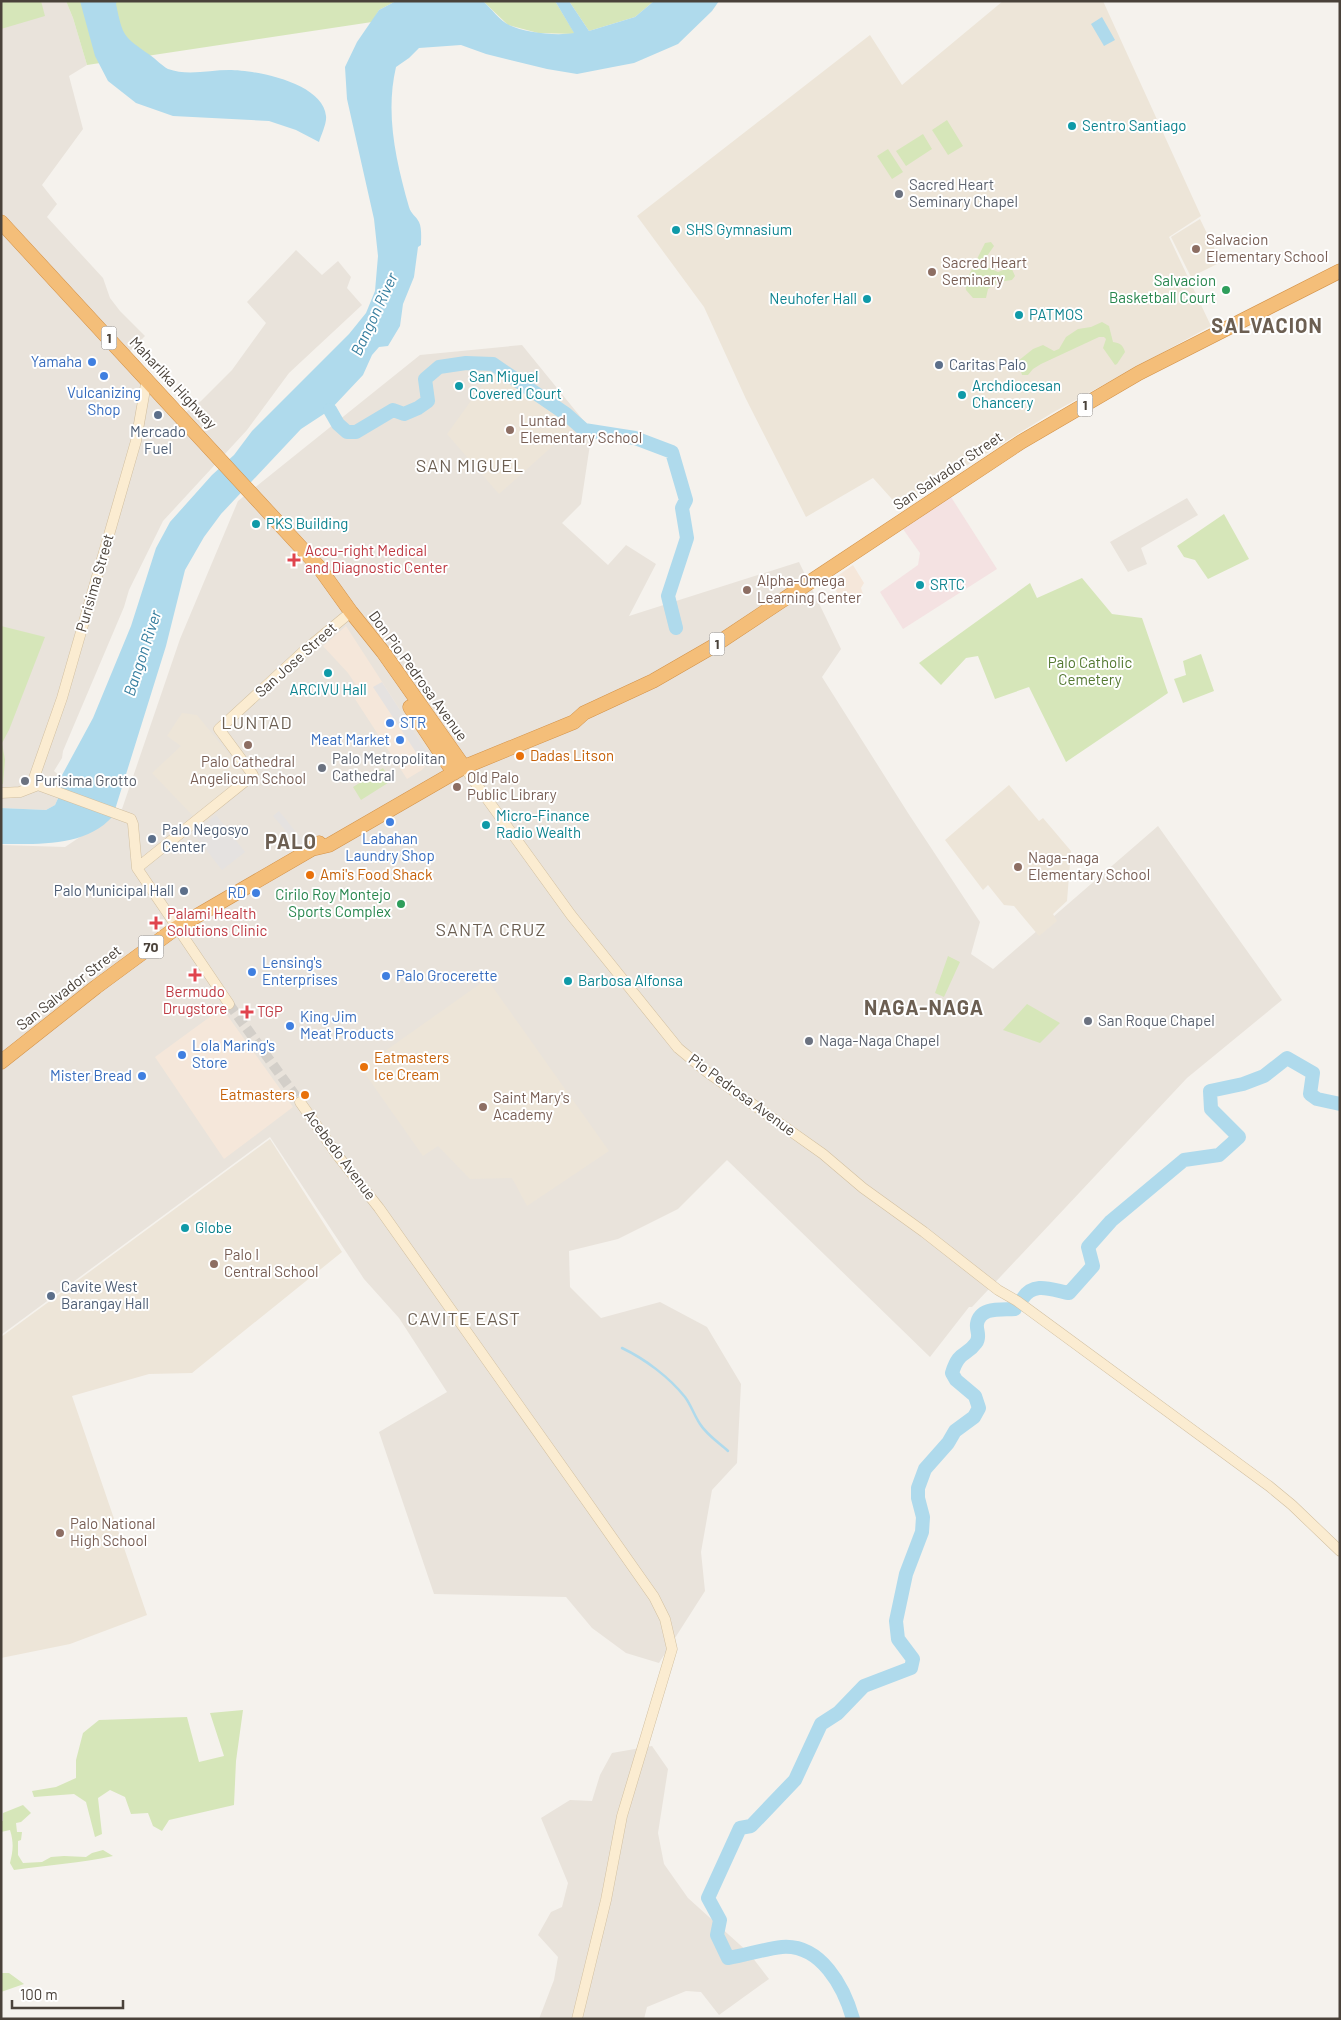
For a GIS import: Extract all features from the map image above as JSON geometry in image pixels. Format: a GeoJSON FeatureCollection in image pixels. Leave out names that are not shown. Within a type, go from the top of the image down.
{"type":"FeatureCollection","features":[{"type":"Feature","properties":{"kind":"highway","name":"Maharlika Highway"},"geometry":{"type":"LineString","coordinates":[[1,222],[259,501]]}},
{"type":"Feature","properties":{"kind":"highway","name":"San Salvador Street"},"geometry":{"type":"LineString","coordinates":[[1,1062],[96,987],[176,928],[312,849],[329,845],[456,766],[569,714],[584,713],[653,681],[712,647],[1021,442],[1139,372],[1340,271]]}},
{"type":"Feature","properties":{"kind":"highway","name":"Don Pio Pedrosa Avenue"},"geometry":{"type":"LineString","coordinates":[[259,501],[318,566],[351,612],[376,657],[456,766]]}},
{"type":"Feature","properties":{"kind":"main road","name":"Purisima Street"},"geometry":{"type":"LineString","coordinates":[[38,785],[34,778],[62,698],[136,441],[147,378]]}},
{"type":"Feature","properties":{"kind":"main road","name":"San Jose Street"},"geometry":{"type":"LineString","coordinates":[[137,868],[253,775],[219,730],[305,650],[351,612]]}},
{"type":"Feature","properties":{"kind":"main road","name":"Pio Pedrosa Avenue"},"geometry":{"type":"LineString","coordinates":[[456,766],[571,915],[678,1048],[707,1072],[823,1154],[863,1188],[924,1232],[998,1290],[1017,1301],[1268,1486],[1292,1505],[1340,1551]]}},
{"type":"Feature","properties":{"kind":"main road"},"geometry":{"type":"LineString","coordinates":[[1,793],[28,790],[38,785],[133,822],[137,868],[229,1004]]}},
{"type":"Feature","properties":{"kind":"main road","name":"Acebedo Avenue"},"geometry":{"type":"LineString","coordinates":[[300,1102],[338,1156],[379,1208],[654,1598],[665,1619],[672,1649],[622,1816],[606,1900],[577,2019]]}},
{"type":"Feature","properties":{"kind":"shaded area"},"geometry":{"type":"Polygon","coordinates":[[[1,1],[66,1],[87,65],[69,76],[83,129],[42,185],[57,204],[47,217],[103,278],[110,298],[145,336],[130,351],[198,427],[186,412],[201,401],[232,370],[266,323],[247,302],[296,250],[322,275],[338,261],[351,277],[347,288],[362,305],[289,373],[247,430],[163,521],[129,590],[124,607],[63,751],[62,758],[54,771],[61,777],[60,794],[55,805],[46,810],[1,808],[1,1]]]}},
{"type":"Feature","properties":{"kind":"shaded area","name":"Sacred Heart Seminary"},"geometry":{"type":"Polygon","coordinates":[[[1003,1],[1103,1],[1201,216],[1169,237],[1211,326],[1052,413],[899,507],[873,478],[806,517],[746,399],[704,307],[637,216],[870,35],[902,85],[1003,1]]]}},
{"type":"Feature","properties":{"kind":"shaded area","name":"Salvacion Elementary School"},"geometry":{"type":"Polygon","coordinates":[[[1200,219],[1221,262],[1191,277],[1171,237],[1200,219]]]}},
{"type":"Feature","properties":{"kind":"shaded area"},"geometry":{"type":"Polygon","coordinates":[[[522,345],[592,431],[581,504],[562,523],[608,565],[626,545],[656,564],[629,616],[799,562],[841,649],[822,677],[980,922],[971,954],[993,969],[1158,826],[1282,1000],[1187,1078],[972,1307],[969,1307],[930,1357],[727,1160],[678,1209],[618,1239],[569,1251],[570,1287],[601,1318],[660,1302],[707,1327],[741,1384],[737,1463],[712,1490],[701,1552],[705,1591],[659,1663],[626,1653],[592,1628],[566,1597],[434,1594],[379,1432],[447,1392],[399,1318],[364,1279],[270,1137],[1,1335],[1,845],[65,847],[122,809],[180,639],[238,501],[420,355],[522,345]]]}},
{"type":"Feature","properties":{"kind":"shaded area","name":"Luntad Elementary School"},"geometry":{"type":"Polygon","coordinates":[[[491,373],[575,426],[499,494],[447,434],[491,373]]]}},
{"type":"Feature","properties":{"kind":"shaded area"},"geometry":{"type":"Polygon","coordinates":[[[951,497],[997,569],[903,629],[880,592],[918,565],[920,553],[903,529],[951,497]]]}},
{"type":"Feature","properties":{"kind":"shaded area"},"geometry":{"type":"Polygon","coordinates":[[[1187,498],[1198,515],[1141,548],[1147,564],[1128,572],[1110,542],[1187,498]]]}},
{"type":"Feature","properties":{"kind":"shaded area"},"geometry":{"type":"Polygon","coordinates":[[[853,565],[864,583],[861,588],[863,594],[845,605],[830,581],[853,565]]]}},
{"type":"Feature","properties":{"kind":"shaded area"},"geometry":{"type":"Polygon","coordinates":[[[346,626],[430,756],[428,763],[422,770],[407,779],[355,699],[362,694],[348,673],[323,646],[346,626]]]}},
{"type":"Feature","properties":{"kind":"shaded area"},"geometry":{"type":"Polygon","coordinates":[[[382,682],[430,756],[425,766],[373,687],[382,682]]]}},
{"type":"Feature","properties":{"kind":"shaded area"},"geometry":{"type":"Polygon","coordinates":[[[182,713],[197,715],[245,774],[193,816],[152,773],[181,746],[167,736],[182,713]]]}},
{"type":"Feature","properties":{"kind":"shaded area","name":"Naga-naga Elementary School"},"geometry":{"type":"Polygon","coordinates":[[[1009,785],[1039,821],[1043,818],[1071,851],[1067,901],[1053,914],[1057,921],[1039,936],[1014,906],[1004,905],[988,885],[983,890],[945,840],[1009,785]]]}},
{"type":"Feature","properties":{"kind":"shaded area"},"geometry":{"type":"Polygon","coordinates":[[[279,811],[304,842],[299,846],[273,816],[279,811]]]}},
{"type":"Feature","properties":{"kind":"shaded area"},"geometry":{"type":"Polygon","coordinates":[[[216,815],[245,852],[222,870],[193,833],[216,815]]]}},
{"type":"Feature","properties":{"kind":"shaded area","name":"Saint Mary's Academy"},"geometry":{"type":"Polygon","coordinates":[[[487,979],[609,1151],[527,1206],[512,1178],[470,1179],[438,1146],[423,1156],[361,1068],[487,979]]]}},
{"type":"Feature","properties":{"kind":"shaded area"},"geometry":{"type":"Polygon","coordinates":[[[222,1008],[293,1107],[224,1159],[155,1057],[222,1008]]]}},
{"type":"Feature","properties":{"kind":"shaded area"},"geometry":{"type":"Polygon","coordinates":[[[270,1139],[342,1252],[192,1373],[149,1374],[72,1396],[147,1615],[70,1644],[1,1658],[1,1337],[270,1139]]]}},
{"type":"Feature","properties":{"kind":"shaded area"},"geometry":{"type":"Polygon","coordinates":[[[652,1746],[668,1769],[658,1833],[664,1864],[688,1898],[749,1953],[769,1979],[719,2015],[701,1992],[686,1991],[647,2007],[644,2019],[539,2019],[554,1980],[558,1957],[538,1935],[551,1912],[562,1907],[568,1883],[541,1818],[570,1800],[592,1801],[600,1775],[612,1753],[652,1746]]]}},
{"type":"Feature","properties":{"kind":"green space"},"geometry":{"type":"Polygon","coordinates":[[[1,1],[41,1],[45,16],[1,29],[1,1]]]}},
{"type":"Feature","properties":{"kind":"green space"},"geometry":{"type":"Polygon","coordinates":[[[66,1],[396,1],[379,10],[372,22],[87,65],[66,1]]]}},
{"type":"Feature","properties":{"kind":"green space"},"geometry":{"type":"Polygon","coordinates":[[[483,1],[555,1],[575,34],[538,33],[508,25],[483,1]]]}},
{"type":"Feature","properties":{"kind":"green space"},"geometry":{"type":"Polygon","coordinates":[[[569,1],[654,1],[635,17],[589,31],[569,1]]]}},
{"type":"Feature","properties":{"kind":"green space"},"geometry":{"type":"Polygon","coordinates":[[[947,120],[963,146],[948,155],[932,130],[947,120]]]}},
{"type":"Feature","properties":{"kind":"green space"},"geometry":{"type":"Polygon","coordinates":[[[923,134],[932,149],[906,166],[896,151],[923,134]]]}},
{"type":"Feature","properties":{"kind":"green space"},"geometry":{"type":"Polygon","coordinates":[[[888,149],[903,172],[892,179],[877,156],[888,149]]]}},
{"type":"Feature","properties":{"kind":"green space"},"geometry":{"type":"Polygon","coordinates":[[[991,242],[994,246],[985,259],[985,266],[998,272],[1011,267],[1015,276],[1012,280],[998,282],[988,289],[986,298],[973,298],[966,290],[965,283],[985,243],[991,242]]]}},
{"type":"Feature","properties":{"kind":"green space"},"geometry":{"type":"Polygon","coordinates":[[[1102,322],[1109,326],[1113,342],[1121,345],[1125,352],[1117,364],[1115,365],[1103,348],[1106,339],[1099,337],[1041,364],[1028,375],[1022,375],[1018,361],[1033,349],[1043,345],[1054,351],[1059,349],[1066,337],[1078,329],[1091,327],[1102,322]]]}},
{"type":"Feature","properties":{"kind":"green space"},"geometry":{"type":"Polygon","coordinates":[[[1224,514],[1249,559],[1208,579],[1195,560],[1184,557],[1177,546],[1224,514]]]}},
{"type":"Feature","properties":{"kind":"green space","name":"Palo Catholic Cemetery"},"geometry":{"type":"Polygon","coordinates":[[[1082,578],[1112,614],[1142,618],[1168,693],[1066,762],[1029,687],[995,699],[978,656],[966,658],[941,685],[919,663],[1030,583],[1037,598],[1082,578]]]}},
{"type":"Feature","properties":{"kind":"green space"},"geometry":{"type":"Polygon","coordinates":[[[1,626],[45,637],[9,730],[2,743],[5,760],[3,784],[1,784],[1,626]]]}},
{"type":"Feature","properties":{"kind":"green space"},"geometry":{"type":"Polygon","coordinates":[[[1201,654],[1214,691],[1183,703],[1174,679],[1186,675],[1183,661],[1201,654]]]}},
{"type":"Feature","properties":{"kind":"green space"},"geometry":{"type":"Polygon","coordinates":[[[383,768],[391,781],[361,800],[353,787],[383,768]]]}},
{"type":"Feature","properties":{"kind":"green space"},"geometry":{"type":"Polygon","coordinates":[[[948,956],[960,962],[944,997],[935,993],[948,956]]]}},
{"type":"Feature","properties":{"kind":"green space"},"geometry":{"type":"Polygon","coordinates":[[[1027,1004],[1060,1023],[1040,1043],[1003,1030],[1027,1004]]]}},
{"type":"Feature","properties":{"kind":"green space"},"geometry":{"type":"Polygon","coordinates":[[[243,1710],[236,1761],[234,1805],[169,1820],[162,1831],[153,1826],[148,1813],[131,1814],[125,1797],[110,1790],[98,1798],[102,1834],[95,1837],[86,1802],[74,1794],[34,1797],[32,1791],[56,1787],[76,1778],[76,1760],[83,1733],[99,1720],[187,1717],[199,1762],[224,1756],[210,1713],[243,1710]]]}},
{"type":"Feature","properties":{"kind":"green space"},"geometry":{"type":"Polygon","coordinates":[[[23,1805],[31,1813],[21,1822],[16,1823],[17,1832],[22,1832],[21,1840],[18,1841],[18,1855],[23,1863],[42,1862],[51,1857],[86,1857],[103,1850],[113,1856],[14,1870],[10,1863],[13,1847],[10,1830],[1,1832],[1,1821],[3,1821],[3,1813],[23,1805]]]}},
{"type":"Feature","properties":{"kind":"green space"},"geometry":{"type":"Polygon","coordinates":[[[1,1973],[9,1973],[24,1984],[1,1992],[1,1973]]]}},
{"type":"Feature","properties":{"kind":"water"},"geometry":{"type":"Polygon","coordinates":[[[80,1],[117,1],[118,15],[123,30],[129,39],[168,69],[183,72],[241,71],[271,76],[301,87],[313,95],[322,105],[326,116],[319,142],[296,130],[269,121],[173,116],[136,103],[108,81],[95,56],[80,1]]]}},
{"type":"Feature","properties":{"kind":"water","name":"Bangon River"},"geometry":{"type":"Polygon","coordinates":[[[396,1],[483,1],[509,25],[532,32],[559,34],[574,33],[555,1],[569,1],[589,31],[635,17],[654,1],[719,1],[712,11],[678,44],[634,63],[577,74],[547,69],[486,54],[461,45],[419,48],[396,67],[392,102],[393,137],[409,207],[421,227],[421,245],[418,247],[414,277],[403,304],[400,326],[388,346],[379,347],[372,355],[363,375],[330,410],[301,429],[221,514],[204,537],[185,570],[166,646],[113,816],[102,826],[89,833],[61,842],[1,844],[1,808],[46,810],[55,805],[60,794],[61,777],[93,718],[131,626],[156,548],[170,522],[212,475],[234,455],[252,431],[349,334],[366,313],[375,291],[378,256],[374,219],[347,99],[345,67],[357,42],[379,10],[396,1]]]}},
{"type":"Feature","properties":{"kind":"water"},"geometry":{"type":"Polygon","coordinates":[[[1102,17],[1115,40],[1104,46],[1091,24],[1102,17]]]}},
{"type":"Feature","properties":{"kind":"waterway"},"geometry":{"type":"LineString","coordinates":[[330,410],[338,424],[347,432],[356,432],[393,410],[404,414],[428,401],[425,379],[439,367],[466,363],[493,364],[566,414],[584,430],[635,438],[672,452],[686,500],[682,508],[687,538],[668,596],[676,628]]}},
{"type":"Feature","properties":{"kind":"waterway"},"geometry":{"type":"LineString","coordinates":[[1023,1298],[1027,1293],[1038,1288],[1069,1293],[1093,1266],[1088,1247],[1111,1221],[1184,1160],[1219,1155],[1239,1137],[1211,1109],[1210,1091],[1243,1084],[1264,1076],[1287,1058],[1313,1073],[1310,1094],[1317,1099],[1340,1104]]}},
{"type":"Feature","properties":{"kind":"waterway"},"geometry":{"type":"LineString","coordinates":[[853,2019],[837,1981],[829,1970],[808,1952],[796,1948],[782,1947],[728,1958],[717,1935],[720,1920],[708,1898],[740,1828],[751,1826],[795,1780],[821,1724],[838,1713],[864,1686],[911,1668],[913,1659],[898,1639],[896,1621],[906,1574],[922,1532],[923,1517],[918,1498],[918,1488],[925,1469],[948,1443],[955,1431],[974,1417],[979,1408],[975,1396],[956,1380],[952,1373],[960,1357],[977,1340],[979,1318],[982,1314],[992,1310],[1015,1309]]}},
{"type":"Feature","properties":{"kind":"waterway"},"geometry":{"type":"LineString","coordinates":[[622,1348],[648,1363],[672,1382],[687,1400],[703,1428],[728,1451]]}},
{"type":"Feature","properties":{"kind":"tunnel"},"geometry":{"type":"LineString","coordinates":[[229,1004],[300,1102]]}},
{"type":"Feature","properties":{"kind":"place","name":"Sentro Santiago"},"geometry":{"type":"Point","coordinates":[1072,126]}},
{"type":"Feature","properties":{"kind":"place","name":"Sacred Heart Seminary Chapel"},"geometry":{"type":"Point","coordinates":[899,194]}},
{"type":"Feature","properties":{"kind":"place","name":"SHS Gymnasium"},"geometry":{"type":"Point","coordinates":[676,230]}},
{"type":"Feature","properties":{"kind":"place","name":"Salvacion Elementary School"},"geometry":{"type":"Point","coordinates":[1196,249]}},
{"type":"Feature","properties":{"kind":"place","name":"Sacred Heart Seminary"},"geometry":{"type":"Point","coordinates":[932,272]}},
{"type":"Feature","properties":{"kind":"place","name":"Salvacion Basketball Court"},"geometry":{"type":"Point","coordinates":[1226,290]}},
{"type":"Feature","properties":{"kind":"place","name":"Neuhofer Hall"},"geometry":{"type":"Point","coordinates":[867,299]}},
{"type":"Feature","properties":{"kind":"place","name":"PATMOS"},"geometry":{"type":"Point","coordinates":[1019,315]}},
{"type":"Feature","properties":{"kind":"place","name":"Yamaha"},"geometry":{"type":"Point","coordinates":[92,362]}},
{"type":"Feature","properties":{"kind":"place","name":"Caritas Palo"},"geometry":{"type":"Point","coordinates":[939,365]}},
{"type":"Feature","properties":{"kind":"place","name":"Vulcanizing Shop"},"geometry":{"type":"Point","coordinates":[104,376]}},
{"type":"Feature","properties":{"kind":"place","name":"San Miguel Covered Court"},"geometry":{"type":"Point","coordinates":[459,386]}},
{"type":"Feature","properties":{"kind":"place","name":"Archdiocesan Chancery"},"geometry":{"type":"Point","coordinates":[962,395]}},
{"type":"Feature","properties":{"kind":"place","name":"Mercado Fuel"},"geometry":{"type":"Point","coordinates":[158,415]}},
{"type":"Feature","properties":{"kind":"place","name":"Luntad Elementary School"},"geometry":{"type":"Point","coordinates":[510,430]}},
{"type":"Feature","properties":{"kind":"place","name":"PKS Building"},"geometry":{"type":"Point","coordinates":[256,524]}},
{"type":"Feature","properties":{"kind":"place","name":"Accu-right Medical and Diagnostic Center"},"geometry":{"type":"Point","coordinates":[294,560]}},
{"type":"Feature","properties":{"kind":"place","name":"SRTC"},"geometry":{"type":"Point","coordinates":[920,585]}},
{"type":"Feature","properties":{"kind":"place","name":"Alpha-Omega Learning Center"},"geometry":{"type":"Point","coordinates":[747,590]}},
{"type":"Feature","properties":{"kind":"place","name":"ARCIVU Hall"},"geometry":{"type":"Point","coordinates":[328,673]}},
{"type":"Feature","properties":{"kind":"place","name":"STR"},"geometry":{"type":"Point","coordinates":[390,723]}},
{"type":"Feature","properties":{"kind":"place","name":"Meat Market"},"geometry":{"type":"Point","coordinates":[400,740]}},
{"type":"Feature","properties":{"kind":"place","name":"Palo Cathedral Angelicum School"},"geometry":{"type":"Point","coordinates":[248,745]}},
{"type":"Feature","properties":{"kind":"place","name":"Dadas Litson"},"geometry":{"type":"Point","coordinates":[520,756]}},
{"type":"Feature","properties":{"kind":"place","name":"Palo Metropolitan Cathedral"},"geometry":{"type":"Point","coordinates":[322,768]}},
{"type":"Feature","properties":{"kind":"place","name":"Purisima Grotto"},"geometry":{"type":"Point","coordinates":[25,781]}},
{"type":"Feature","properties":{"kind":"place","name":"Old Palo Public Library"},"geometry":{"type":"Point","coordinates":[457,787]}},
{"type":"Feature","properties":{"kind":"place","name":"Labahan Laundry Shop"},"geometry":{"type":"Point","coordinates":[390,822]}},
{"type":"Feature","properties":{"kind":"place","name":"Micro-Finance Radio Wealth"},"geometry":{"type":"Point","coordinates":[486,825]}},
{"type":"Feature","properties":{"kind":"place","name":"Palo Negosyo Center"},"geometry":{"type":"Point","coordinates":[152,839]}},
{"type":"Feature","properties":{"kind":"place","name":"Naga-naga Elementary School"},"geometry":{"type":"Point","coordinates":[1018,867]}},
{"type":"Feature","properties":{"kind":"place","name":"Ami's Food Shack"},"geometry":{"type":"Point","coordinates":[310,875]}},
{"type":"Feature","properties":{"kind":"place","name":"Palo Municipal Hall"},"geometry":{"type":"Point","coordinates":[184,891]}},
{"type":"Feature","properties":{"kind":"place","name":"RD"},"geometry":{"type":"Point","coordinates":[256,893]}},
{"type":"Feature","properties":{"kind":"place","name":"Cirilo Roy Montejo Sports Complex"},"geometry":{"type":"Point","coordinates":[401,904]}},
{"type":"Feature","properties":{"kind":"place","name":"Palami Health Solutions Clinic"},"geometry":{"type":"Point","coordinates":[156,923]}},
{"type":"Feature","properties":{"kind":"place","name":"Lensing's Enterprises"},"geometry":{"type":"Point","coordinates":[252,972]}},
{"type":"Feature","properties":{"kind":"place","name":"Bermudo Drugstore"},"geometry":{"type":"Point","coordinates":[195,975]}},
{"type":"Feature","properties":{"kind":"place","name":"Palo Grocerette"},"geometry":{"type":"Point","coordinates":[386,976]}},
{"type":"Feature","properties":{"kind":"place","name":"Barbosa Alfonsa"},"geometry":{"type":"Point","coordinates":[568,981]}},
{"type":"Feature","properties":{"kind":"place","name":"TGP"},"geometry":{"type":"Point","coordinates":[247,1012]}},
{"type":"Feature","properties":{"kind":"place","name":"San Roque Chapel"},"geometry":{"type":"Point","coordinates":[1088,1021]}},
{"type":"Feature","properties":{"kind":"place","name":"King Jim Meat Products"},"geometry":{"type":"Point","coordinates":[290,1026]}},
{"type":"Feature","properties":{"kind":"place","name":"Naga-Naga Chapel"},"geometry":{"type":"Point","coordinates":[809,1041]}},
{"type":"Feature","properties":{"kind":"place","name":"Lola Maring's Store"},"geometry":{"type":"Point","coordinates":[182,1055]}},
{"type":"Feature","properties":{"kind":"place","name":"Eatmasters Ice Cream"},"geometry":{"type":"Point","coordinates":[364,1067]}},
{"type":"Feature","properties":{"kind":"place","name":"Mister Bread"},"geometry":{"type":"Point","coordinates":[142,1076]}},
{"type":"Feature","properties":{"kind":"place","name":"Eatmasters"},"geometry":{"type":"Point","coordinates":[305,1095]}},
{"type":"Feature","properties":{"kind":"place","name":"Saint Mary's Academy"},"geometry":{"type":"Point","coordinates":[483,1107]}},
{"type":"Feature","properties":{"kind":"place","name":"Globe"},"geometry":{"type":"Point","coordinates":[185,1228]}},
{"type":"Feature","properties":{"kind":"place","name":"Palo I Central School"},"geometry":{"type":"Point","coordinates":[214,1264]}},
{"type":"Feature","properties":{"kind":"place","name":"Cavite West Barangay Hall"},"geometry":{"type":"Point","coordinates":[51,1296]}},
{"type":"Feature","properties":{"kind":"place","name":"Palo National High School"},"geometry":{"type":"Point","coordinates":[60,1533]}},
{"type":"Feature","properties":{"kind":"district","name":"SALVACION"},"geometry":{"type":"Point","coordinates":[1267,326]}},
{"type":"Feature","properties":{"kind":"district","name":"SAN MIGUEL"},"geometry":{"type":"Point","coordinates":[470,466]}},
{"type":"Feature","properties":{"kind":"district","name":"LUNTAD"},"geometry":{"type":"Point","coordinates":[257,723]}},
{"type":"Feature","properties":{"kind":"district","name":"PALO"},"geometry":{"type":"Point","coordinates":[291,842]}},
{"type":"Feature","properties":{"kind":"district","name":"SANTA CRUZ"},"geometry":{"type":"Point","coordinates":[491,930]}},
{"type":"Feature","properties":{"kind":"district","name":"NAGA-NAGA"},"geometry":{"type":"Point","coordinates":[924,1008]}},
{"type":"Feature","properties":{"kind":"district","name":"CAVITE EAST"},"geometry":{"type":"Point","coordinates":[464,1319]}}]}
